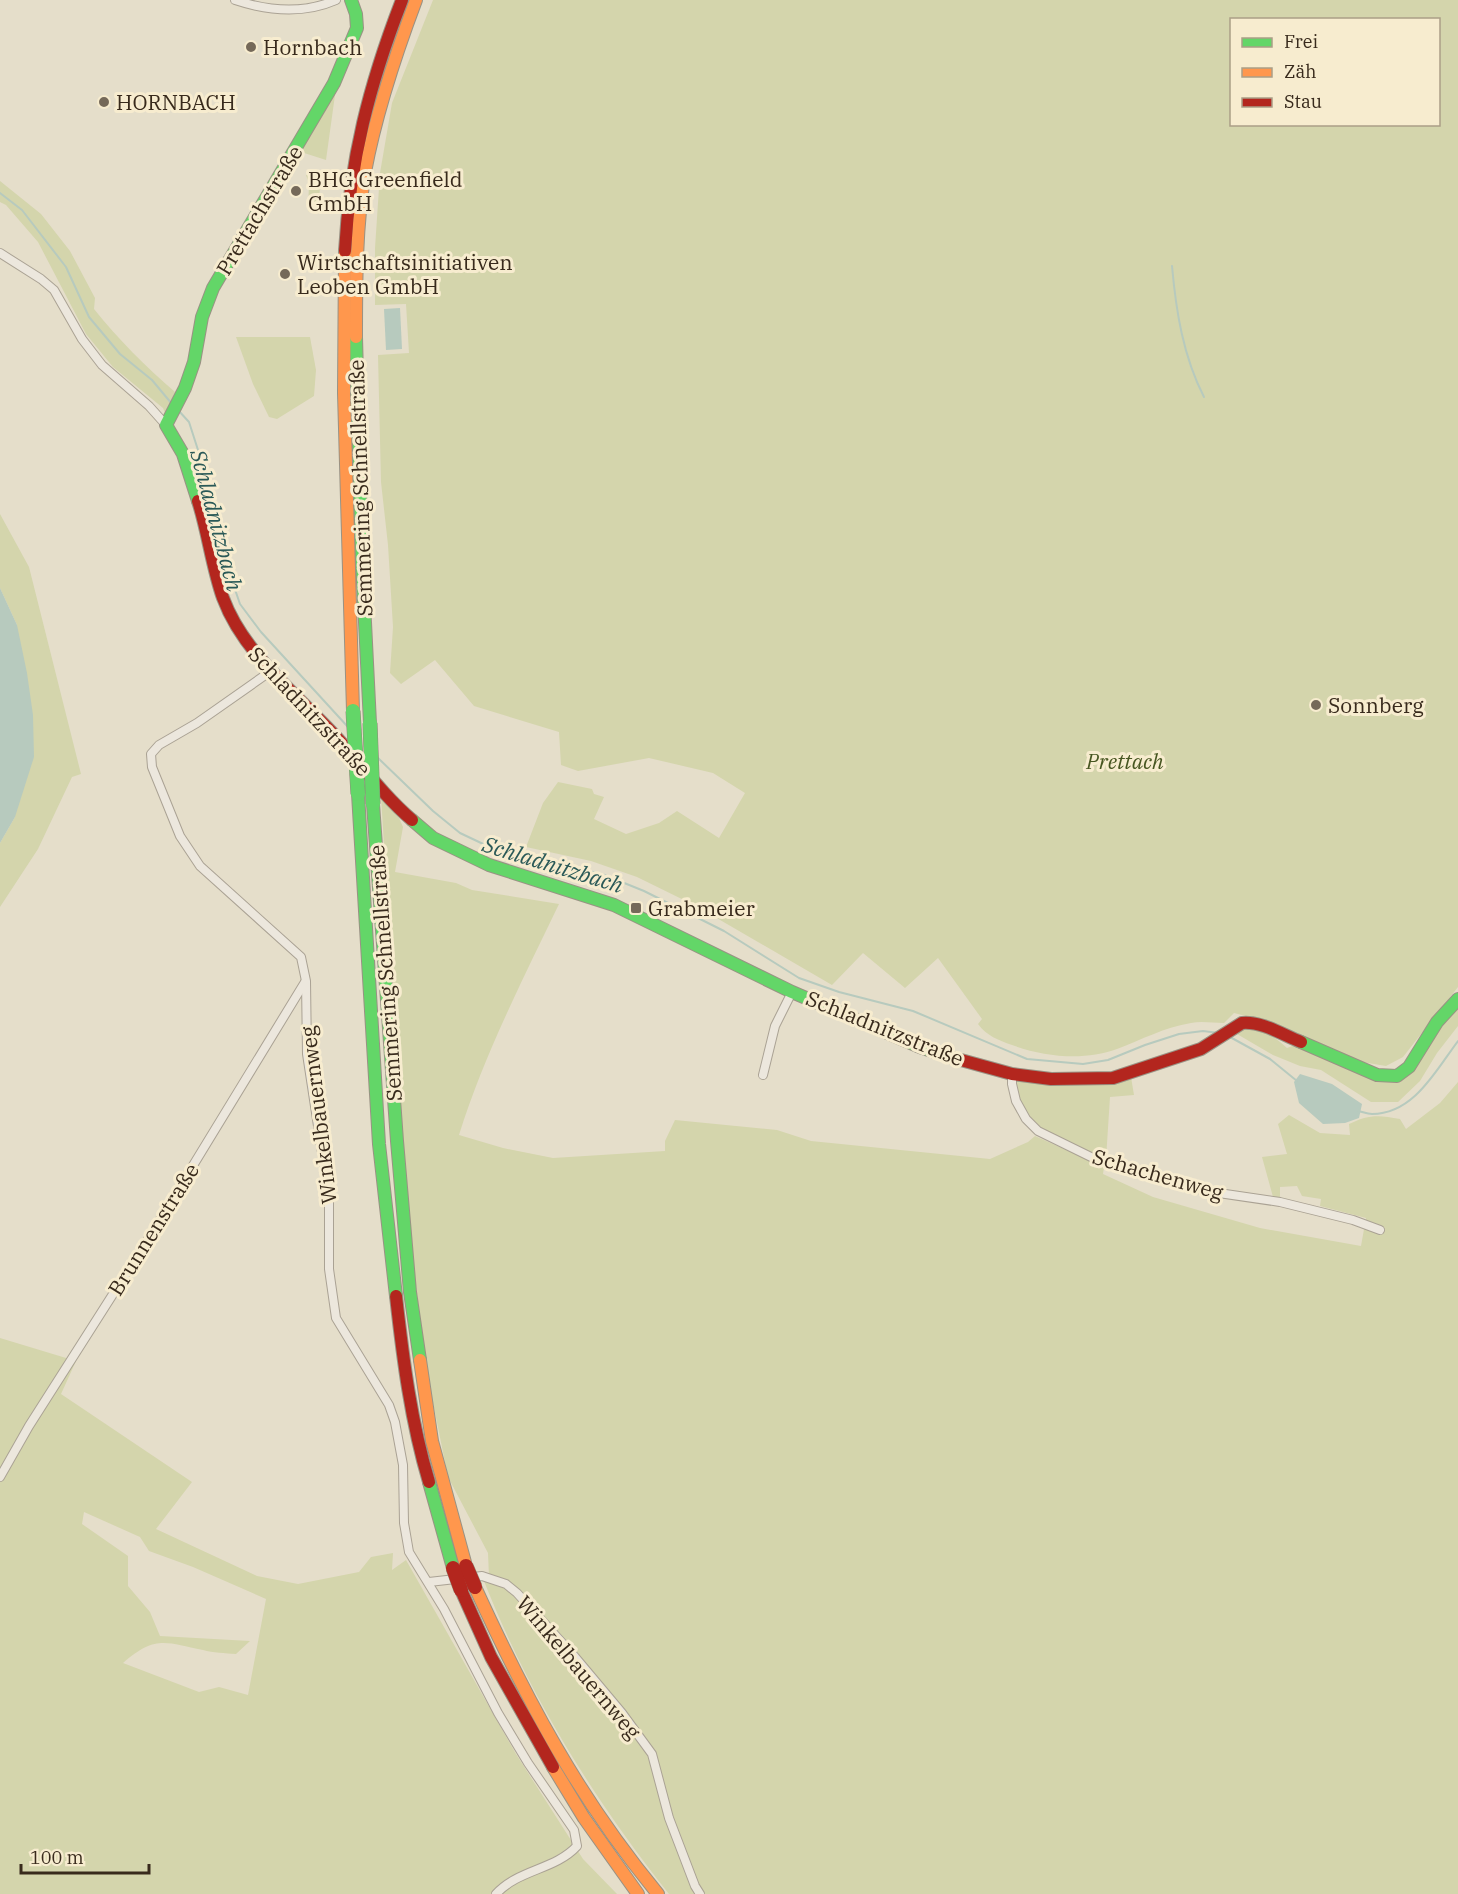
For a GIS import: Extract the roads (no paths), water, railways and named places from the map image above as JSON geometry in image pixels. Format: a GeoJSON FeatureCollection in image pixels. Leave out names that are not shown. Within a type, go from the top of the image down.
{"type":"FeatureCollection","features":[{"type":"Feature","properties":{"kind":"main road","name":"Prettachstraße"},"geometry":{"type":"LineString","coordinates":[[168,421],[194,362],[202,317],[213,288],[345,61],[357,28],[356,14],[351,0]]}},
{"type":"Feature","properties":{"kind":"main road","name":"Semmering Schnellstraße"},"geometry":{"type":"LineString","coordinates":[[402,0],[365,175],[358,239],[356,309],[364,628],[373,804],[410,1292],[432,1440],[460,1567]]}},
{"type":"Feature","properties":{"kind":"main road","name":"Semmering Schnellstraße"},"geometry":{"type":"LineString","coordinates":[[416,0],[396,33],[367,101],[352,173],[344,238],[343,308],[345,469],[353,711],[379,1144],[400,1345],[419,1449],[491,1657],[542,1749],[584,1818],[638,1894]]}},
{"type":"Feature","properties":{"kind":"main road","name":"Schladnitzstraße"},"geometry":{"type":"LineString","coordinates":[[168,421],[190,475],[226,606],[247,643],[271,671],[337,738],[396,806],[433,838],[489,865],[614,905],[792,992],[920,1047],[1012,1074],[1051,1079],[1113,1078],[1200,1049],[1242,1023],[1250,1022],[1355,1068],[1377,1076],[1397,1076],[1409,1067],[1437,1022],[1458,999]]}},
{"type":"Feature","properties":{"kind":"main road","name":"Semmering Schnellstraße"},"geometry":{"type":"LineString","coordinates":[[468,1588],[551,1744],[594,1813],[634,1867],[658,1894]]}},
{"type":"Feature","properties":{"kind":"street"},"geometry":{"type":"LineString","coordinates":[[235,0],[272,9],[292,10],[336,0]]}},
{"type":"Feature","properties":{"kind":"street","name":"Schladnitzstraße"},"geometry":{"type":"LineString","coordinates":[[0,253],[54,290],[82,339],[102,365],[168,421]]}},
{"type":"Feature","properties":{"kind":"street","name":"Winkelbauernweg"},"geometry":{"type":"LineString","coordinates":[[271,671],[197,723],[159,745],[151,754],[152,767],[180,836],[201,866],[301,957],[306,981],[307,1054],[329,1198],[329,1269],[336,1318],[389,1405],[395,1422],[403,1465],[405,1538],[416,1565],[429,1581],[498,1713],[528,1763],[574,1830],[577,1846],[569,1854],[520,1875],[496,1894]]}},
{"type":"Feature","properties":{"kind":"street","name":"Brunnenstraße"},"geometry":{"type":"LineString","coordinates":[[0,1477],[29,1426],[150,1236],[306,981]]}},
{"type":"Feature","properties":{"kind":"street","name":"Schladnitzstraße"},"geometry":{"type":"LineString","coordinates":[[763,1075],[775,1026],[792,992]]}},
{"type":"Feature","properties":{"kind":"street","name":"Schachenweg"},"geometry":{"type":"LineString","coordinates":[[1012,1074],[1016,1101],[1026,1119],[1038,1131],[1091,1157],[1204,1191],[1280,1202],[1353,1220],[1380,1230]]}},
{"type":"Feature","properties":{"kind":"street","name":"Winkelbauernweg"},"geometry":{"type":"LineString","coordinates":[[429,1581],[482,1576],[506,1584],[517,1593],[575,1657],[622,1713],[652,1754],[669,1818],[700,1894]]}},
{"type":"Feature","properties":{"kind":"waterway","name":"Schladnitzbach"},"geometry":{"type":"LineString","coordinates":[[0,193],[22,210],[66,267],[89,317],[120,354],[152,380],[172,404]]}},
{"type":"Feature","properties":{"kind":"waterway"},"geometry":{"type":"LineString","coordinates":[[1172,266],[1182,333],[1191,366],[1204,397]]}},
{"type":"Feature","properties":{"kind":"waterway","name":"Schladnitzbach"},"geometry":{"type":"LineString","coordinates":[[178,410],[189,422],[216,506],[230,575],[240,604],[261,632],[348,727]]}},
{"type":"Feature","properties":{"kind":"waterway","name":"Schladnitzbach"},"geometry":{"type":"LineString","coordinates":[[377,757],[433,811],[460,833],[498,851],[602,874],[644,891],[724,931],[799,978],[839,992],[913,1011],[1027,1059],[1083,1064],[1108,1060],[1179,1034],[1203,1031],[1219,1033]]}},
{"type":"Feature","properties":{"kind":"waterway","name":"Schladnitzbach"},"geometry":{"type":"LineString","coordinates":[[1230,1037],[1270,1059],[1297,1081]]}},
{"type":"Feature","properties":{"kind":"waterway","name":"Schladnitzbach"},"geometry":{"type":"LineString","coordinates":[[1358,1111],[1372,1114],[1387,1112],[1412,1099],[1432,1077],[1458,1041]]}},
{"type":"Feature","properties":{"kind":"place","name":"Hornbach"},"geometry":{"type":"Point","coordinates":[251,47]}},
{"type":"Feature","properties":{"kind":"place","name":"HORNBACH"},"geometry":{"type":"Point","coordinates":[104,102]}},
{"type":"Feature","properties":{"kind":"place","name":"BHG Greenfield GmbH"},"geometry":{"type":"Point","coordinates":[296,191]}},
{"type":"Feature","properties":{"kind":"place","name":"Wirtschaftsinitiativen Leoben GmbH"},"geometry":{"type":"Point","coordinates":[285,274]}},
{"type":"Feature","properties":{"kind":"place","name":"Sonnberg"},"geometry":{"type":"Point","coordinates":[1316,705]}},
{"type":"Feature","properties":{"kind":"place","name":"Grabmeier"},"geometry":{"type":"Point","coordinates":[636,908]}},
{"type":"Feature","properties":{"kind":"park label","name":"Prettach"},"geometry":{"type":"Point","coordinates":[1125,761]}}]}
